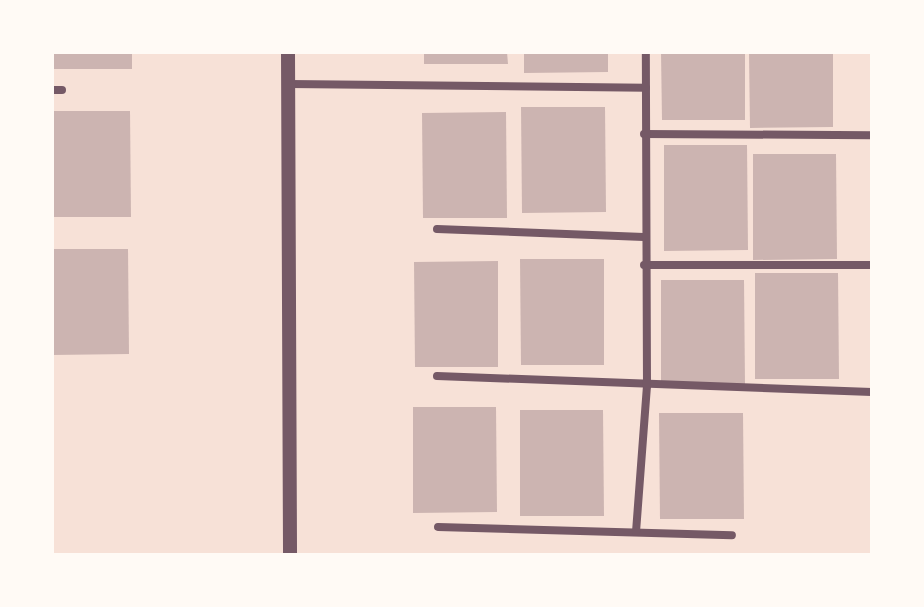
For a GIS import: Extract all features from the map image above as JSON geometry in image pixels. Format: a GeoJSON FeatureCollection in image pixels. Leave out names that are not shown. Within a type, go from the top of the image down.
{"type":"FeatureCollection","features":[{"type":"Feature","properties":{"kind":"street"},"geometry":{"type":"LineString","coordinates":[[288,52],[290,555]]}},
{"type":"Feature","properties":{"kind":"street"},"geometry":{"type":"LineString","coordinates":[[636,532],[647,386],[644,265],[646,52]]}},
{"type":"Feature","properties":{"kind":"street"},"geometry":{"type":"LineString","coordinates":[[289,84],[646,88]]}},
{"type":"Feature","properties":{"kind":"street"},"geometry":{"type":"LineString","coordinates":[[52,90],[62,90]]}},
{"type":"Feature","properties":{"kind":"street"},"geometry":{"type":"LineString","coordinates":[[644,134],[872,135]]}},
{"type":"Feature","properties":{"kind":"street"},"geometry":{"type":"LineString","coordinates":[[437,229],[644,237]]}},
{"type":"Feature","properties":{"kind":"street"},"geometry":{"type":"LineString","coordinates":[[644,265],[872,265]]}},
{"type":"Feature","properties":{"kind":"street"},"geometry":{"type":"LineString","coordinates":[[437,376],[872,392]]}},
{"type":"Feature","properties":{"kind":"street"},"geometry":{"type":"LineString","coordinates":[[438,527],[732,535]]}},
{"type":"Feature","properties":{"kind":"building"},"geometry":{"type":"Polygon","coordinates":[[[52,52],[132,52],[132,69],[52,69],[52,52]]]}},
{"type":"Feature","properties":{"kind":"building"},"geometry":{"type":"Polygon","coordinates":[[[424,52],[507,52],[508,64],[424,64],[424,52]]]}},
{"type":"Feature","properties":{"kind":"building"},"geometry":{"type":"Polygon","coordinates":[[[524,52],[608,52],[608,72],[524,73],[524,52]]]}},
{"type":"Feature","properties":{"kind":"building"},"geometry":{"type":"Polygon","coordinates":[[[661,52],[745,52],[745,120],[662,120],[661,52]]]}},
{"type":"Feature","properties":{"kind":"building"},"geometry":{"type":"Polygon","coordinates":[[[749,52],[833,52],[833,127],[750,128],[749,52]]]}},
{"type":"Feature","properties":{"kind":"building"},"geometry":{"type":"Polygon","coordinates":[[[521,107],[605,107],[606,212],[522,213],[521,107]]]}},
{"type":"Feature","properties":{"kind":"building"},"geometry":{"type":"Polygon","coordinates":[[[52,111],[130,111],[131,217],[52,217],[52,111]]]}},
{"type":"Feature","properties":{"kind":"building"},"geometry":{"type":"Polygon","coordinates":[[[506,112],[507,218],[423,218],[422,113],[506,112]]]}},
{"type":"Feature","properties":{"kind":"building"},"geometry":{"type":"Polygon","coordinates":[[[664,145],[747,145],[748,250],[664,251],[664,145]]]}},
{"type":"Feature","properties":{"kind":"building"},"geometry":{"type":"Polygon","coordinates":[[[753,154],[836,154],[837,259],[753,260],[753,154]]]}},
{"type":"Feature","properties":{"kind":"building"},"geometry":{"type":"Polygon","coordinates":[[[52,249],[128,249],[129,354],[52,355],[52,249]]]}},
{"type":"Feature","properties":{"kind":"building"},"geometry":{"type":"Polygon","coordinates":[[[520,259],[604,259],[604,365],[521,365],[520,259]]]}},
{"type":"Feature","properties":{"kind":"building"},"geometry":{"type":"Polygon","coordinates":[[[498,261],[498,367],[415,367],[414,262],[498,261]]]}},
{"type":"Feature","properties":{"kind":"building"},"geometry":{"type":"Polygon","coordinates":[[[755,273],[838,273],[839,379],[755,379],[755,273]]]}},
{"type":"Feature","properties":{"kind":"building"},"geometry":{"type":"Polygon","coordinates":[[[661,280],[744,280],[745,385],[661,386],[661,280]]]}},
{"type":"Feature","properties":{"kind":"building"},"geometry":{"type":"Polygon","coordinates":[[[413,407],[496,407],[497,512],[413,513],[413,407]]]}},
{"type":"Feature","properties":{"kind":"building"},"geometry":{"type":"Polygon","coordinates":[[[520,410],[603,410],[604,516],[520,516],[520,410]]]}},
{"type":"Feature","properties":{"kind":"building"},"geometry":{"type":"Polygon","coordinates":[[[659,413],[743,413],[744,519],[660,519],[659,413]]]}}]}
